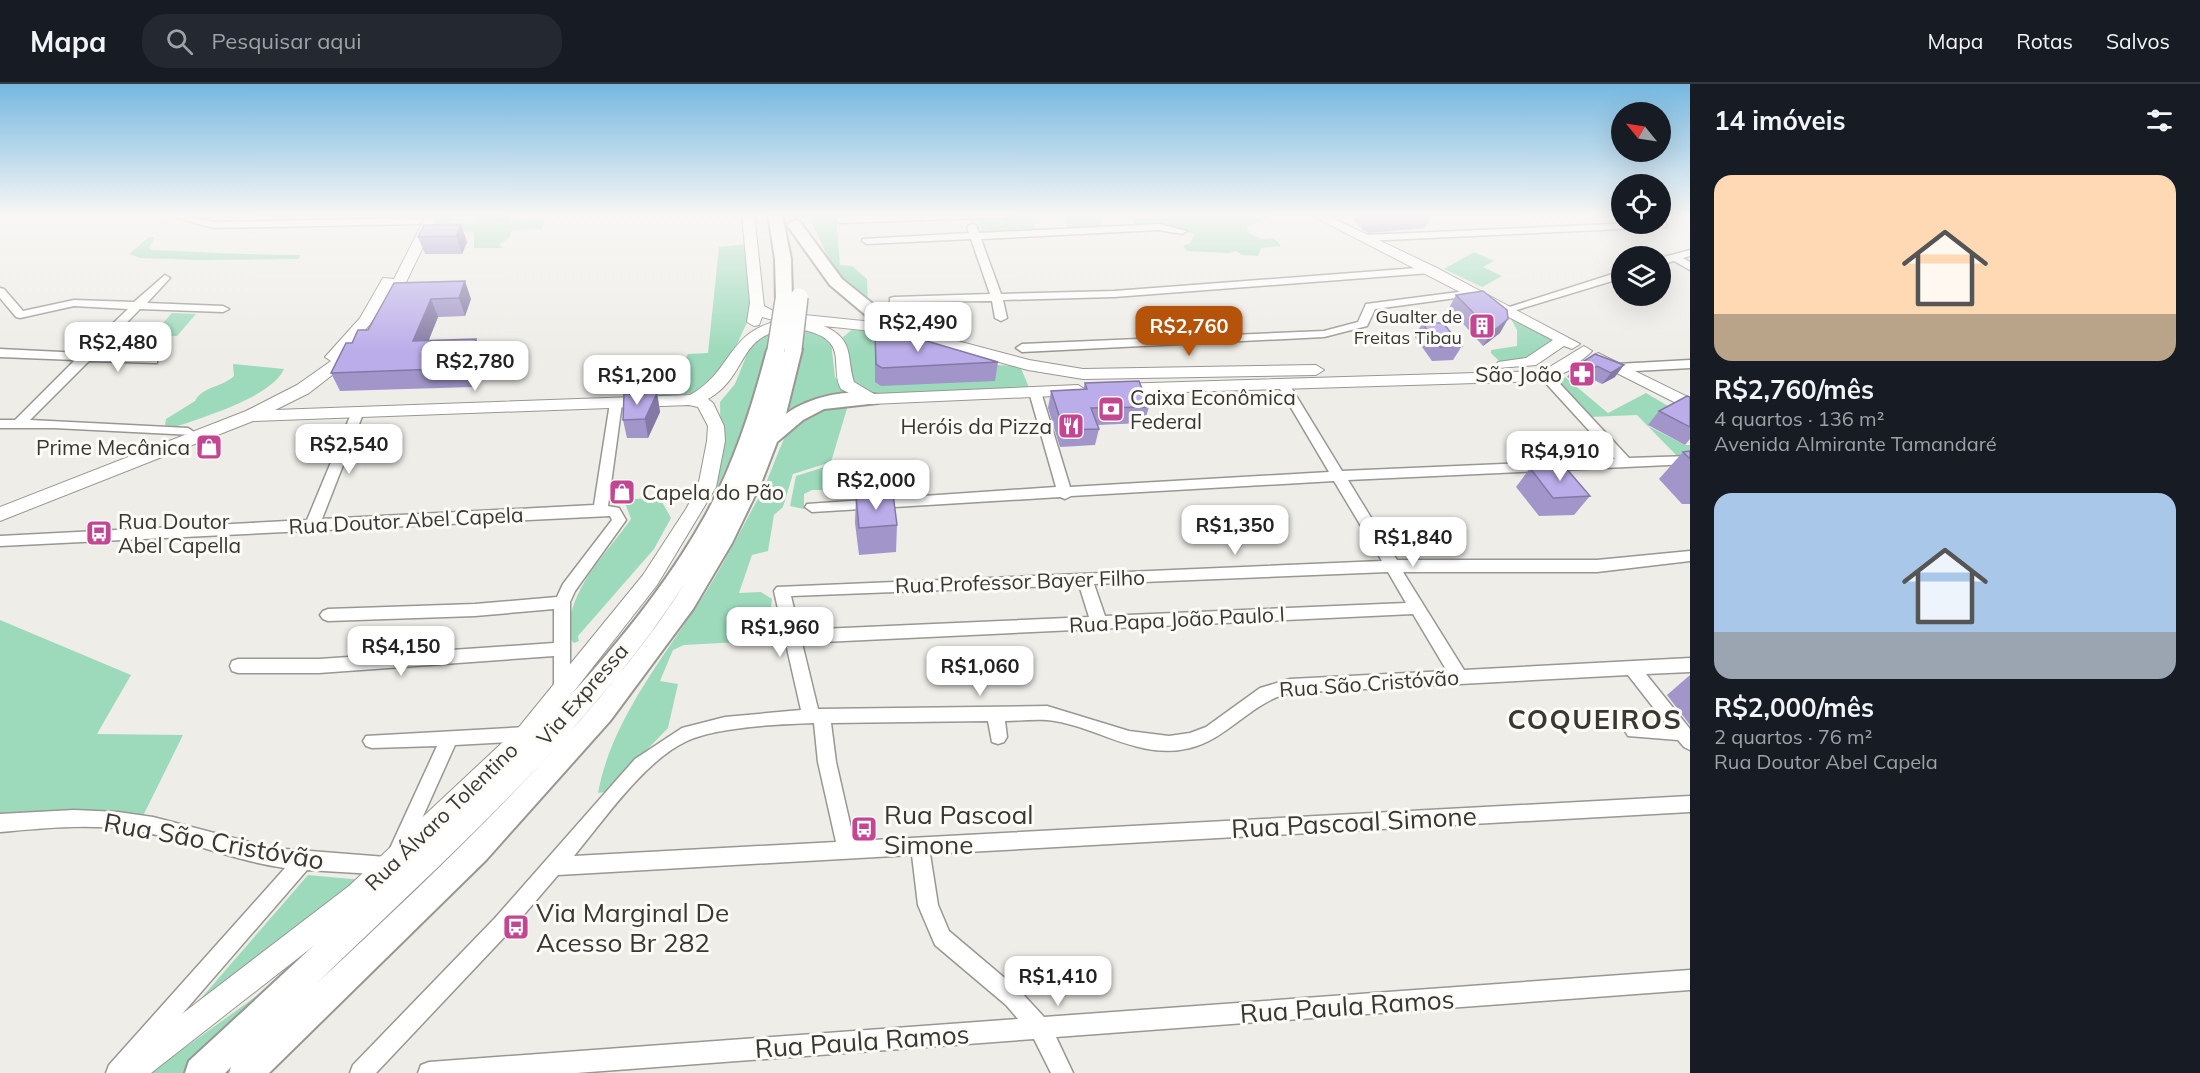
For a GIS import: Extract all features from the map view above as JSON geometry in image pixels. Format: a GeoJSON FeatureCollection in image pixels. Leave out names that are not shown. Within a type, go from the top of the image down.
{"type":"FeatureCollection","features":[{"type":"Feature","properties":{"kind":"highway","name":"Via Expressa"},"geometry":{"type":"LineString","coordinates":[[783,260],[791,298]]}},
{"type":"Feature","properties":{"kind":"highway","name":"Via Expressa"},"geometry":{"type":"LineString","coordinates":[[245,1073],[429,900],[550,773],[629,680],[692,593],[721,548],[769,441],[786,388],[785,350],[792,260]]}},
{"type":"Feature","properties":{"kind":"highway"},"geometry":{"type":"LineString","coordinates":[[821,260],[836,282],[893,329]]}},
{"type":"Feature","properties":{"kind":"highway","name":"Via Expressa"},"geometry":{"type":"LineString","coordinates":[[201,1073],[494,794],[598,680],[658,603],[704,537],[747,444],[785,350]]}},
{"type":"Feature","properties":{"kind":"highway"},"geometry":{"type":"LineString","coordinates":[[769,441],[789,419],[810,407],[834,401],[871,399]]}},
{"type":"Feature","properties":{"kind":"main road"},"geometry":{"type":"LineString","coordinates":[[0,514],[252,415],[303,389],[339,364],[369,336],[402,260]]}},
{"type":"Feature","properties":{"kind":"main road"},"geometry":{"type":"LineString","coordinates":[[0,504],[260,402],[317,369],[346,344],[385,298],[407,260]]}},
{"type":"Feature","properties":{"kind":"main road"},"geometry":{"type":"LineString","coordinates":[[252,415],[357,414],[700,399],[711,402],[725,391],[739,352],[748,338],[757,308],[752,260]]}},
{"type":"Feature","properties":{"kind":"main road"},"geometry":{"type":"LineString","coordinates":[[1410,260],[1690,405]]}},
{"type":"Feature","properties":{"kind":"main road"},"geometry":{"type":"LineString","coordinates":[[757,308],[771,316],[893,329],[1028,365],[1083,374],[1181,374],[1530,363],[1563,340]]}},
{"type":"Feature","properties":{"kind":"main road"},"geometry":{"type":"LineString","coordinates":[[855,324],[842,332],[838,343],[847,385],[871,399],[1546,376],[1562,368],[1584,351]]}},
{"type":"Feature","properties":{"kind":"main road"},"geometry":{"type":"LineString","coordinates":[[748,338],[759,329],[772,326],[806,326],[823,332],[838,343]]}},
{"type":"Feature","properties":{"kind":"main road"},"geometry":{"type":"LineString","coordinates":[[1530,363],[1546,376]]}},
{"type":"Feature","properties":{"kind":"main road"},"geometry":{"type":"LineString","coordinates":[[1028,365],[1035,392]]}},
{"type":"Feature","properties":{"kind":"main road"},"geometry":{"type":"LineString","coordinates":[[1083,374],[1078,377],[1078,382],[1091,390]]}},
{"type":"Feature","properties":{"kind":"main road","name":"Rua Álvaro Tolentino"},"geometry":{"type":"LineString","coordinates":[[128,1073],[358,895],[527,734],[650,580],[707,487],[714,460],[716,426],[700,399]]}},
{"type":"Feature","properties":{"kind":"street"},"geometry":{"type":"LineString","coordinates":[[984,260],[998,298],[1001,318]]}},
{"type":"Feature","properties":{"kind":"street"},"geometry":{"type":"LineString","coordinates":[[894,300],[1114,294],[1430,270]]}},
{"type":"Feature","properties":{"kind":"street"},"geometry":{"type":"LineString","coordinates":[[1506,310],[1611,277]]}},
{"type":"Feature","properties":{"kind":"street"},"geometry":{"type":"LineString","coordinates":[[17,425],[165,278]]}},
{"type":"Feature","properties":{"kind":"street"},"geometry":{"type":"LineString","coordinates":[[0,291],[20,315],[74,303],[224,309]]}},
{"type":"Feature","properties":{"kind":"street"},"geometry":{"type":"LineString","coordinates":[[1022,348],[1324,334],[1363,324],[1370,306],[1474,293]]}},
{"type":"Feature","properties":{"kind":"street"},"geometry":{"type":"LineString","coordinates":[[0,353],[153,360]]}},
{"type":"Feature","properties":{"kind":"street"},"geometry":{"type":"LineString","coordinates":[[1617,368],[1690,364]]}},
{"type":"Feature","properties":{"kind":"street"},"geometry":{"type":"LineString","coordinates":[[1546,376],[1626,463]]}},
{"type":"Feature","properties":{"kind":"street"},"geometry":{"type":"LineString","coordinates":[[1283,384],[1459,677]]}},
{"type":"Feature","properties":{"kind":"street"},"geometry":{"type":"LineString","coordinates":[[1035,392],[1065,494]]}},
{"type":"Feature","properties":{"kind":"street"},"geometry":{"type":"LineString","coordinates":[[562,690],[562,602],[568,588],[619,519],[614,512],[600,510],[615,403]]}},
{"type":"Feature","properties":{"kind":"street"},"geometry":{"type":"LineString","coordinates":[[312,526],[357,414]]}},
{"type":"Feature","properties":{"kind":"street"},"geometry":{"type":"LineString","coordinates":[[0,424],[54,424],[188,432]]}},
{"type":"Feature","properties":{"kind":"street"},"geometry":{"type":"LineString","coordinates":[[812,507],[1065,494],[1338,476],[1690,460]]}},
{"type":"Feature","properties":{"kind":"street","name":"Rua Doutor Abel Capela"},"geometry":{"type":"LineString","coordinates":[[0,541],[600,510]]}},
{"type":"Feature","properties":{"kind":"street","name":"Rua Professor Bayer Filho"},"geometry":{"type":"LineString","coordinates":[[793,637],[782,591],[1392,566],[1597,567],[1690,556]]}},
{"type":"Feature","properties":{"kind":"street"},"geometry":{"type":"LineString","coordinates":[[1084,578],[1099,623]]}},
{"type":"Feature","properties":{"kind":"street"},"geometry":{"type":"LineString","coordinates":[[328,615],[476,610],[562,602]]}},
{"type":"Feature","properties":{"kind":"street","name":"Rua Papa João Paulo I"},"geometry":{"type":"LineString","coordinates":[[793,637],[1418,608]]}},
{"type":"Feature","properties":{"kind":"street"},"geometry":{"type":"LineString","coordinates":[[793,637],[817,716],[847,850]]}},
{"type":"Feature","properties":{"kind":"street"},"geometry":{"type":"LineString","coordinates":[[238,666],[319,666],[562,649]]}},
{"type":"Feature","properties":{"kind":"street","name":"Rua São Cristóvão"},"geometry":{"type":"LineString","coordinates":[[361,1073],[502,925],[641,764],[682,735],[725,724],[817,716],[1047,713],[1071,717],[1137,742],[1158,746],[1176,744],[1210,733],[1260,694],[1275,688],[1690,665]]}},
{"type":"Feature","properties":{"kind":"street"},"geometry":{"type":"LineString","coordinates":[[1632,668],[1687,738]]}},
{"type":"Feature","properties":{"kind":"street"},"geometry":{"type":"LineString","coordinates":[[996,714],[998,736]]}},
{"type":"Feature","properties":{"kind":"street"},"geometry":{"type":"LineString","coordinates":[[1634,731],[1687,738]]}},
{"type":"Feature","properties":{"kind":"street"},"geometry":{"type":"LineString","coordinates":[[372,741],[527,734]]}},
{"type":"Feature","properties":{"kind":"street"},"geometry":{"type":"LineString","coordinates":[[391,866],[449,738]]}},
{"type":"Feature","properties":{"kind":"street","name":"Rua Pascoal Simone"},"geometry":{"type":"LineString","coordinates":[[552,866],[1690,804]]}},
{"type":"Feature","properties":{"kind":"street","name":"Rua São Cristóvão"},"geometry":{"type":"LineString","coordinates":[[0,823],[117,820],[150,825],[258,854],[304,860],[391,866]]}},
{"type":"Feature","properties":{"kind":"street"},"geometry":{"type":"LineString","coordinates":[[920,846],[927,911],[934,926],[942,938],[1013,998],[1040,1028],[1062,1073]]}},
{"type":"Feature","properties":{"kind":"street"},"geometry":{"type":"LineString","coordinates":[[117,1073],[304,860]]}},
{"type":"Feature","properties":{"kind":"street","name":"Rua Paula Ramos"},"geometry":{"type":"LineString","coordinates":[[429,1073],[1690,980]]}},
{"type":"Feature","properties":{"kind":"green space"},"geometry":{"type":"Polygon","coordinates":[[[718,260],[747,260],[752,312],[728,363],[698,393],[627,398],[628,387],[671,385],[688,354],[708,353],[718,260]]]}},
{"type":"Feature","properties":{"kind":"green space"},"geometry":{"type":"Polygon","coordinates":[[[829,260],[840,260],[840,265],[852,266],[867,279],[868,305],[897,307],[897,323],[866,306],[836,275],[829,260]]]}},
{"type":"Feature","properties":{"kind":"green space"},"geometry":{"type":"Polygon","coordinates":[[[1460,260],[1492,260],[1494,261],[1483,267],[1502,276],[1482,287],[1444,269],[1460,260]]]}},
{"type":"Feature","properties":{"kind":"green space"},"geometry":{"type":"Polygon","coordinates":[[[172,313],[196,314],[177,336],[152,335],[172,313]]]}},
{"type":"Feature","properties":{"kind":"green space"},"geometry":{"type":"Polygon","coordinates":[[[1511,319],[1555,341],[1527,360],[1499,361],[1491,350],[1517,346],[1517,330],[1511,319]]]}},
{"type":"Feature","properties":{"kind":"green space"},"geometry":{"type":"Polygon","coordinates":[[[773,328],[760,384],[745,427],[714,494],[721,458],[720,402],[735,384],[753,339],[773,328]]]}},
{"type":"Feature","properties":{"kind":"green space"},"geometry":{"type":"Polygon","coordinates":[[[854,328],[889,333],[996,365],[1020,366],[1028,385],[1027,388],[874,394],[852,383],[843,337],[854,328]]]}},
{"type":"Feature","properties":{"kind":"green space"},"geometry":{"type":"Polygon","coordinates":[[[805,330],[813,330],[831,342],[835,377],[849,395],[805,402],[788,414],[805,330]]]}},
{"type":"Feature","properties":{"kind":"green space"},"geometry":{"type":"Polygon","coordinates":[[[233,364],[284,369],[267,388],[240,403],[174,427],[165,425],[166,419],[195,401],[203,392],[234,376],[233,364]]]}},
{"type":"Feature","properties":{"kind":"green space"},"geometry":{"type":"Polygon","coordinates":[[[1565,377],[1608,413],[1646,393],[1675,410],[1648,426],[1685,445],[1690,445],[1690,457],[1678,457],[1637,415],[1590,417],[1557,383],[1565,377]]]}},
{"type":"Feature","properties":{"kind":"green space"},"geometry":{"type":"Polygon","coordinates":[[[849,402],[831,462],[793,474],[783,507],[774,515],[768,551],[752,555],[739,593],[761,592],[772,599],[770,615],[780,640],[684,645],[673,650],[660,681],[678,684],[668,728],[606,792],[598,793],[604,769],[623,722],[649,677],[719,570],[764,487],[782,442],[792,424],[808,411],[849,402]]]}},
{"type":"Feature","properties":{"kind":"green space"},"geometry":{"type":"Polygon","coordinates":[[[837,463],[837,490],[812,490],[804,494],[804,509],[790,506],[796,476],[837,463]]]}},
{"type":"Feature","properties":{"kind":"green space"},"geometry":{"type":"Polygon","coordinates":[[[648,498],[662,502],[671,518],[654,549],[578,636],[579,641],[574,643],[568,637],[574,603],[599,560],[631,519],[624,500],[648,498]]]}},
{"type":"Feature","properties":{"kind":"green space"},"geometry":{"type":"Polygon","coordinates":[[[0,620],[131,675],[97,734],[183,735],[142,818],[125,812],[0,820],[0,620]]]}},
{"type":"Feature","properties":{"kind":"green space"},"geometry":{"type":"Polygon","coordinates":[[[308,875],[362,880],[190,1011],[308,875]]]}},
{"type":"Feature","properties":{"kind":"green space"},"geometry":{"type":"Polygon","coordinates":[[[266,989],[185,1073],[150,1073],[266,989]]]}},
{"type":"Feature","properties":{"kind":"building"},"geometry":{"type":"Polygon","coordinates":[[[465,281],[459,298],[431,299],[413,341],[476,339],[466,368],[331,373],[346,343],[352,343],[358,330],[368,330],[394,283],[465,281]]]}},
{"type":"Feature","properties":{"kind":"building"},"geometry":{"type":"Polygon","coordinates":[[[1483,291],[1507,310],[1508,319],[1492,332],[1456,295],[1483,291]]]}},
{"type":"Feature","properties":{"kind":"building"},"geometry":{"type":"Polygon","coordinates":[[[1422,323],[1443,323],[1462,346],[1440,347],[1422,323]]]}},
{"type":"Feature","properties":{"kind":"building"},"geometry":{"type":"Polygon","coordinates":[[[875,333],[903,334],[998,362],[882,368],[876,364],[875,333]]]}},
{"type":"Feature","properties":{"kind":"building"},"geometry":{"type":"Polygon","coordinates":[[[1595,354],[1624,365],[1611,373],[1597,366],[1587,372],[1576,366],[1595,354]]]}},
{"type":"Feature","properties":{"kind":"building"},"geometry":{"type":"Polygon","coordinates":[[[1139,381],[1149,407],[1091,408],[1099,429],[1064,430],[1051,391],[1087,389],[1085,383],[1139,381]]]}},
{"type":"Feature","properties":{"kind":"building"},"geometry":{"type":"Polygon","coordinates":[[[657,393],[645,419],[623,420],[624,394],[657,393]]]}},
{"type":"Feature","properties":{"kind":"building"},"geometry":{"type":"Polygon","coordinates":[[[1687,396],[1690,397],[1690,427],[1659,411],[1687,396]]]}},
{"type":"Feature","properties":{"kind":"building"},"geometry":{"type":"Polygon","coordinates":[[[1690,451],[1690,459],[1683,452],[1690,451]]]}},
{"type":"Feature","properties":{"kind":"building"},"geometry":{"type":"Polygon","coordinates":[[[1565,467],[1590,496],[1553,498],[1530,468],[1565,467]]]}},
{"type":"Feature","properties":{"kind":"building"},"geometry":{"type":"Polygon","coordinates":[[[893,494],[897,525],[859,528],[856,496],[893,494]]]}},
{"type":"Feature","properties":{"kind":"place","name":"Gualter de Freitas Tibau"},"geometry":{"type":"Point","coordinates":[1482,326]}},
{"type":"Feature","properties":{"kind":"place","name":"São João"},"geometry":{"type":"Point","coordinates":[1582,374]}},
{"type":"Feature","properties":{"kind":"place","name":"Caixa Econômica Federal"},"geometry":{"type":"Point","coordinates":[1111,409]}},
{"type":"Feature","properties":{"kind":"place","name":"Heróis da Pizza"},"geometry":{"type":"Point","coordinates":[1071,426]}},
{"type":"Feature","properties":{"kind":"place","name":"Prime Mecânica"},"geometry":{"type":"Point","coordinates":[209,447]}},
{"type":"Feature","properties":{"kind":"place","name":"Capela do Pão"},"geometry":{"type":"Point","coordinates":[622,492]}},
{"type":"Feature","properties":{"kind":"place","name":"Rua Doutor Abel Capella"},"geometry":{"type":"Point","coordinates":[99,533]}},
{"type":"Feature","properties":{"kind":"place","name":"Rua Pascoal Simone"},"geometry":{"type":"Point","coordinates":[864,829]}},
{"type":"Feature","properties":{"kind":"place","name":"Via Marginal De Acesso Br 282"},"geometry":{"type":"Point","coordinates":[516,927]}},
{"type":"Feature","properties":{"kind":"district","name":"COQUEIROS"},"geometry":{"type":"Point","coordinates":[1595,719]}}]}
